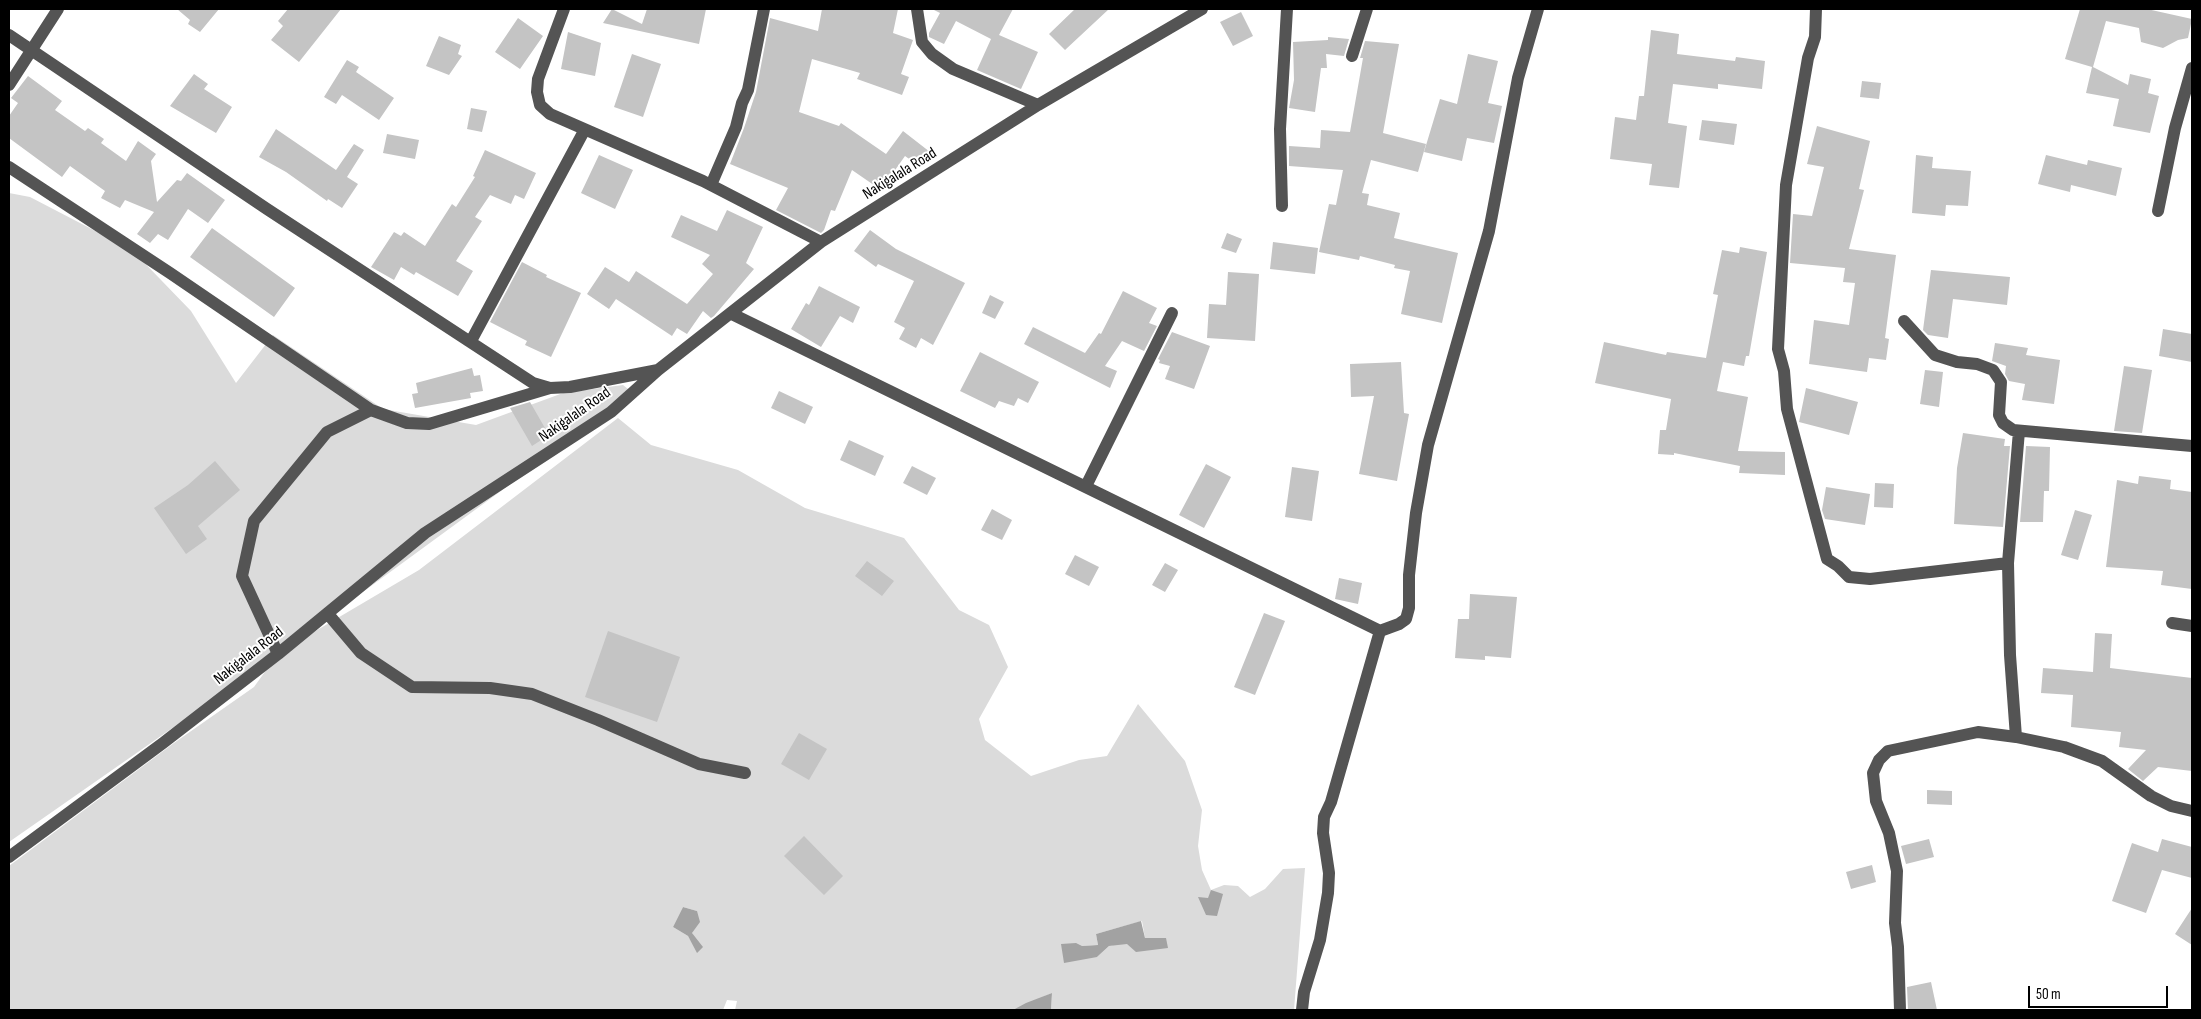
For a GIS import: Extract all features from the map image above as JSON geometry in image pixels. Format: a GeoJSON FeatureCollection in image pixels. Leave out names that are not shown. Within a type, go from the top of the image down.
{"type":"FeatureCollection","features":[{"type":"Feature","properties":{"kind":"street"},"geometry":{"type":"LineString","coordinates":[[9,85],[58,9]]}},
{"type":"Feature","properties":{"kind":"street"},"geometry":{"type":"LineString","coordinates":[[564,9],[541,72],[537,92],[540,105],[550,114],[584,131],[711,186],[821,242]]}},
{"type":"Feature","properties":{"kind":"street"},"geometry":{"type":"LineString","coordinates":[[711,186],[736,127],[742,103],[748,90],[764,9]]}},
{"type":"Feature","properties":{"kind":"street"},"geometry":{"type":"LineString","coordinates":[[917,9],[922,42],[932,54],[953,69],[1038,105]]}},
{"type":"Feature","properties":{"kind":"street","name":"Nakigalala Road"},"geometry":{"type":"LineString","coordinates":[[9,857],[163,743],[278,654],[425,532],[611,412],[658,370],[732,314],[821,242],[1038,105],[1202,9]]}},
{"type":"Feature","properties":{"kind":"street"},"geometry":{"type":"LineString","coordinates":[[1282,206],[1280,129],[1287,9]]}},
{"type":"Feature","properties":{"kind":"street"},"geometry":{"type":"LineString","coordinates":[[1352,56],[1366,9]]}},
{"type":"Feature","properties":{"kind":"street"},"geometry":{"type":"LineString","coordinates":[[732,314],[1380,631],[1399,624],[1406,619],[1409,608],[1409,575],[1416,513],[1428,445],[1488,230],[1518,78],[1538,9]]}},
{"type":"Feature","properties":{"kind":"street"},"geometry":{"type":"LineString","coordinates":[[1816,9],[1815,37],[1808,58],[1786,185],[1778,348],[1784,371],[1787,409],[1827,559],[1838,566],[1848,577],[1870,579],[2008,563]]}},
{"type":"Feature","properties":{"kind":"street"},"geometry":{"type":"LineString","coordinates":[[9,35],[267,209],[533,383],[550,388]]}},
{"type":"Feature","properties":{"kind":"street"},"geometry":{"type":"LineString","coordinates":[[2158,211],[2175,128],[2192,68]]}},
{"type":"Feature","properties":{"kind":"street"},"geometry":{"type":"LineString","coordinates":[[471,341],[584,131]]}},
{"type":"Feature","properties":{"kind":"street"},"geometry":{"type":"LineString","coordinates":[[9,167],[170,273],[371,410],[407,423],[429,424],[550,388],[570,387],[658,370]]}},
{"type":"Feature","properties":{"kind":"street"},"geometry":{"type":"LineString","coordinates":[[1086,486],[1172,313]]}},
{"type":"Feature","properties":{"kind":"street"},"geometry":{"type":"LineString","coordinates":[[1904,320],[1936,355],[1957,362],[1978,364],[1993,370],[2000,382],[1999,415],[2003,423],[2019,431],[2192,446]]}},
{"type":"Feature","properties":{"kind":"street"},"geometry":{"type":"LineString","coordinates":[[278,654],[242,576],[254,521],[328,432],[371,410]]}},
{"type":"Feature","properties":{"kind":"street"},"geometry":{"type":"LineString","coordinates":[[2016,737],[2010,655],[2008,563],[2019,431]]}},
{"type":"Feature","properties":{"kind":"street"},"geometry":{"type":"LineString","coordinates":[[328,614],[361,653],[412,687],[490,688],[532,694],[598,720],[699,764],[744,773]]}},
{"type":"Feature","properties":{"kind":"street"},"geometry":{"type":"LineString","coordinates":[[2172,623],[2192,626]]}},
{"type":"Feature","properties":{"kind":"street"},"geometry":{"type":"LineString","coordinates":[[1302,1010],[1304,992],[1320,940],[1328,893],[1329,873],[1323,833],[1324,817],[1380,631]]}},
{"type":"Feature","properties":{"kind":"street"},"geometry":{"type":"LineString","coordinates":[[1900,1010],[1898,947],[1895,922],[1897,871],[1889,833],[1876,801],[1874,773],[1879,760],[1888,751],[1978,732],[2016,737],[2064,747],[2102,761],[2151,796],[2171,806],[2192,811]]}},
{"type":"Feature","properties":{"kind":"shaded area"},"geometry":{"type":"Polygon","coordinates":[[[9,193],[30,197],[132,250],[191,311],[236,383],[273,335],[383,409],[476,425],[563,393],[623,385],[628,389],[625,395],[505,488],[285,649],[419,570],[618,418],[651,445],[738,470],[805,508],[904,538],[959,610],[989,625],[1008,667],[979,719],[985,740],[1031,776],[1079,760],[1107,756],[1138,704],[1185,761],[1202,810],[1198,846],[1202,870],[1211,890],[1224,885],[1238,886],[1250,897],[1265,889],[1283,869],[1305,868],[1294,1010],[1051,1010],[1052,993],[1013,1010],[735,1010],[737,1001],[727,1000],[723,1010],[9,1010],[9,866],[174,743],[254,687],[277,655],[9,842],[9,193]],[[683,907],[673,927],[688,936],[698,952],[692,933],[697,911],[683,907]],[[1142,921],[1096,934],[1098,945],[1082,946],[1097,957],[1109,946],[1145,938],[1142,921]]]}},
{"type":"Feature","properties":{"kind":"shaded area"},"geometry":{"type":"Polygon","coordinates":[[[1211,890],[1223,894],[1217,916],[1206,915],[1198,897],[1208,898],[1211,890]]]}},
{"type":"Feature","properties":{"kind":"shaded area"},"geometry":{"type":"Polygon","coordinates":[[[683,907],[697,911],[700,922],[692,933],[703,947],[697,953],[688,936],[673,927],[683,907]]]}},
{"type":"Feature","properties":{"kind":"shaded area"},"geometry":{"type":"Polygon","coordinates":[[[1141,921],[1145,938],[1166,938],[1168,948],[1136,952],[1127,944],[1109,946],[1097,957],[1064,963],[1061,944],[1098,945],[1096,934],[1141,921]]]}},
{"type":"Feature","properties":{"kind":"shaded area"},"geometry":{"type":"Polygon","coordinates":[[[1052,993],[1051,1010],[1013,1010],[1026,1003],[1052,993]]]}},
{"type":"Feature","properties":{"kind":"building"},"geometry":{"type":"Polygon","coordinates":[[[177,9],[219,9],[200,32],[188,24],[190,20],[177,9]]]}},
{"type":"Feature","properties":{"kind":"building"},"geometry":{"type":"Polygon","coordinates":[[[288,9],[341,9],[299,62],[271,40],[283,26],[278,21],[288,9]]]}},
{"type":"Feature","properties":{"kind":"building"},"geometry":{"type":"Polygon","coordinates":[[[612,9],[642,24],[647,9],[706,9],[699,44],[603,23],[612,9]]]}},
{"type":"Feature","properties":{"kind":"building"},"geometry":{"type":"Polygon","coordinates":[[[822,9],[898,9],[893,33],[913,40],[901,74],[909,77],[902,95],[857,79],[860,73],[812,59],[799,112],[839,126],[841,123],[886,154],[903,131],[930,152],[919,166],[905,156],[881,190],[852,170],[835,211],[831,210],[824,230],[821,233],[776,210],[788,188],[730,164],[756,92],[770,18],[818,31],[822,9]]]}},
{"type":"Feature","properties":{"kind":"building"},"geometry":{"type":"Polygon","coordinates":[[[932,9],[1013,9],[999,35],[1038,52],[1021,89],[977,70],[991,39],[956,21],[944,44],[929,37],[929,33],[940,13],[932,9]]]}},
{"type":"Feature","properties":{"kind":"building"},"geometry":{"type":"Polygon","coordinates":[[[1075,9],[1109,9],[1065,50],[1049,34],[1075,9]]]}},
{"type":"Feature","properties":{"kind":"building"},"geometry":{"type":"Polygon","coordinates":[[[2080,9],[2147,9],[2192,19],[2188,38],[2178,40],[2163,48],[2141,42],[2139,28],[2106,21],[2093,67],[2128,85],[2130,74],[2151,79],[2148,93],[2159,96],[2150,133],[2113,126],[2119,99],[2086,93],[2092,67],[2065,59],[2080,9]]]}},
{"type":"Feature","properties":{"kind":"building"},"geometry":{"type":"Polygon","coordinates":[[[1241,12],[1253,36],[1233,46],[1220,22],[1241,12]]]}},
{"type":"Feature","properties":{"kind":"building"},"geometry":{"type":"Polygon","coordinates":[[[518,18],[543,36],[520,69],[495,52],[518,18]]]}},
{"type":"Feature","properties":{"kind":"building"},"geometry":{"type":"Polygon","coordinates":[[[1651,30],[1679,34],[1677,54],[1735,61],[1736,57],[1765,61],[1762,89],[1718,84],[1718,89],[1673,84],[1668,123],[1687,126],[1679,188],[1649,185],[1652,164],[1610,159],[1615,117],[1636,120],[1639,96],[1644,96],[1651,30]]]}},
{"type":"Feature","properties":{"kind":"building"},"geometry":{"type":"Polygon","coordinates":[[[568,32],[601,43],[595,76],[561,69],[568,32]]]}},
{"type":"Feature","properties":{"kind":"building"},"geometry":{"type":"Polygon","coordinates":[[[439,36],[461,45],[458,54],[462,56],[449,75],[426,66],[439,36]]]}},
{"type":"Feature","properties":{"kind":"building"},"geometry":{"type":"Polygon","coordinates":[[[1328,37],[1349,39],[1344,56],[1326,54],[1327,68],[1321,68],[1315,112],[1289,108],[1294,80],[1293,42],[1328,40],[1328,37]]]}},
{"type":"Feature","properties":{"kind":"building"},"geometry":{"type":"Polygon","coordinates":[[[1365,41],[1399,44],[1383,133],[1426,144],[1418,172],[1371,160],[1362,193],[1369,194],[1367,205],[1400,213],[1394,238],[1458,253],[1442,323],[1401,314],[1410,271],[1394,268],[1395,265],[1360,256],[1359,260],[1319,252],[1329,204],[1336,205],[1343,170],[1289,166],[1289,146],[1320,148],[1321,130],[1350,132],[1363,58],[1360,58],[1365,41]]]}},
{"type":"Feature","properties":{"kind":"building"},"geometry":{"type":"Polygon","coordinates":[[[632,54],[661,64],[643,117],[614,107],[632,54]]]}},
{"type":"Feature","properties":{"kind":"building"},"geometry":{"type":"Polygon","coordinates":[[[1468,54],[1498,61],[1488,103],[1502,106],[1494,143],[1467,138],[1462,161],[1424,152],[1440,99],[1457,104],[1468,54]]]}},
{"type":"Feature","properties":{"kind":"building"},"geometry":{"type":"Polygon","coordinates":[[[347,60],[359,67],[356,72],[394,98],[379,120],[342,95],[336,104],[324,97],[347,60]]]}},
{"type":"Feature","properties":{"kind":"building"},"geometry":{"type":"Polygon","coordinates":[[[194,74],[208,84],[204,89],[232,107],[216,133],[170,106],[194,74]]]}},
{"type":"Feature","properties":{"kind":"building"},"geometry":{"type":"Polygon","coordinates":[[[28,76],[62,101],[55,110],[85,131],[88,128],[104,139],[101,143],[126,161],[138,141],[156,154],[151,161],[157,202],[177,180],[181,181],[187,173],[225,200],[208,223],[188,209],[168,240],[158,234],[150,243],[137,234],[154,212],[125,200],[120,208],[101,198],[105,191],[70,166],[62,177],[9,138],[9,116],[18,103],[11,98],[28,76]]]}},
{"type":"Feature","properties":{"kind":"building"},"geometry":{"type":"Polygon","coordinates":[[[1862,81],[1881,83],[1879,99],[1860,97],[1862,81]]]}},
{"type":"Feature","properties":{"kind":"building"},"geometry":{"type":"Polygon","coordinates":[[[471,108],[487,111],[482,132],[467,129],[471,108]]]}},
{"type":"Feature","properties":{"kind":"building"},"geometry":{"type":"Polygon","coordinates":[[[1702,120],[1737,124],[1734,145],[1699,140],[1702,120]]]}},
{"type":"Feature","properties":{"kind":"building"},"geometry":{"type":"Polygon","coordinates":[[[1817,126],[1870,141],[1859,189],[1864,190],[1849,249],[1896,255],[1885,338],[1889,339],[1886,360],[1869,358],[1867,372],[1809,364],[1814,320],[1849,325],[1855,283],[1843,282],[1845,268],[1790,263],[1793,214],[1812,216],[1824,167],[1807,164],[1817,126]]]}},
{"type":"Feature","properties":{"kind":"building"},"geometry":{"type":"Polygon","coordinates":[[[276,129],[336,170],[354,144],[364,150],[347,177],[358,184],[342,208],[328,199],[327,201],[286,172],[259,157],[276,129]]]}},
{"type":"Feature","properties":{"kind":"building"},"geometry":{"type":"Polygon","coordinates":[[[387,134],[419,140],[415,159],[383,153],[387,134]]]}},
{"type":"Feature","properties":{"kind":"building"},"geometry":{"type":"Polygon","coordinates":[[[485,150],[536,173],[524,199],[515,195],[511,204],[490,195],[475,217],[482,221],[456,261],[473,271],[458,296],[416,272],[414,275],[401,267],[394,280],[371,267],[394,232],[401,236],[404,232],[425,246],[452,204],[456,207],[475,177],[473,176],[485,150]]]}},
{"type":"Feature","properties":{"kind":"building"},"geometry":{"type":"Polygon","coordinates":[[[599,155],[633,170],[615,209],[581,193],[599,155]]]}},
{"type":"Feature","properties":{"kind":"building"},"geometry":{"type":"Polygon","coordinates":[[[1916,155],[1933,157],[1932,168],[1971,171],[1968,206],[1946,205],[1945,216],[1912,213],[1916,155]]]}},
{"type":"Feature","properties":{"kind":"building"},"geometry":{"type":"Polygon","coordinates":[[[2046,155],[2087,165],[2088,160],[2122,168],[2116,196],[2071,185],[2070,192],[2038,184],[2046,155]]]}},
{"type":"Feature","properties":{"kind":"building"},"geometry":{"type":"Polygon","coordinates":[[[727,210],[763,227],[746,263],[754,269],[714,316],[711,318],[703,311],[687,334],[677,328],[672,336],[616,299],[609,309],[587,294],[605,267],[629,282],[636,271],[687,304],[713,274],[702,264],[710,255],[671,237],[681,215],[717,231],[727,210]]]}},
{"type":"Feature","properties":{"kind":"building"},"geometry":{"type":"Polygon","coordinates":[[[212,228],[295,288],[274,317],[190,257],[212,228]]]}},
{"type":"Feature","properties":{"kind":"building"},"geometry":{"type":"Polygon","coordinates":[[[870,230],[896,249],[965,283],[933,345],[921,338],[916,348],[899,339],[905,328],[894,322],[914,281],[878,264],[876,267],[854,251],[870,230]]]}},
{"type":"Feature","properties":{"kind":"building"},"geometry":{"type":"Polygon","coordinates":[[[1227,233],[1242,239],[1236,253],[1221,248],[1227,233]]]}},
{"type":"Feature","properties":{"kind":"building"},"geometry":{"type":"Polygon","coordinates":[[[1273,242],[1318,248],[1315,274],[1270,269],[1273,242]]]}},
{"type":"Feature","properties":{"kind":"building"},"geometry":{"type":"Polygon","coordinates":[[[1740,247],[1767,252],[1749,356],[1746,356],[1744,366],[1723,362],[1717,391],[1748,397],[1738,451],[1785,452],[1785,475],[1739,473],[1740,466],[1674,453],[1674,455],[1658,454],[1660,430],[1666,430],[1671,399],[1595,383],[1604,342],[1666,355],[1667,352],[1706,358],[1718,295],[1713,294],[1722,250],[1739,253],[1740,247]]]}},
{"type":"Feature","properties":{"kind":"building"},"geometry":{"type":"Polygon","coordinates":[[[522,262],[547,275],[546,277],[581,293],[551,357],[525,345],[527,341],[490,322],[522,262]]]}},
{"type":"Feature","properties":{"kind":"building"},"geometry":{"type":"Polygon","coordinates":[[[1931,270],[2010,277],[2007,305],[1953,299],[1948,338],[1928,335],[1923,330],[1931,270]]]}},
{"type":"Feature","properties":{"kind":"building"},"geometry":{"type":"Polygon","coordinates":[[[1228,272],[1259,274],[1255,341],[1207,338],[1209,304],[1226,305],[1228,272]]]}},
{"type":"Feature","properties":{"kind":"building"},"geometry":{"type":"Polygon","coordinates":[[[819,286],[860,307],[853,323],[840,316],[821,347],[791,329],[806,303],[809,305],[819,286]]]}},
{"type":"Feature","properties":{"kind":"building"},"geometry":{"type":"Polygon","coordinates":[[[1123,291],[1157,308],[1149,323],[1157,326],[1144,351],[1122,341],[1105,366],[1117,371],[1110,388],[1024,344],[1033,327],[1085,353],[1099,333],[1101,334],[1123,291]]]}},
{"type":"Feature","properties":{"kind":"building"},"geometry":{"type":"Polygon","coordinates":[[[990,295],[1004,302],[995,319],[982,313],[990,295]]]}},
{"type":"Feature","properties":{"kind":"building"},"geometry":{"type":"Polygon","coordinates":[[[2163,329],[2192,334],[2192,362],[2159,356],[2163,329]]]}},
{"type":"Feature","properties":{"kind":"building"},"geometry":{"type":"Polygon","coordinates":[[[1172,332],[1210,346],[1194,389],[1165,379],[1170,366],[1159,363],[1160,360],[1158,359],[1172,332]]]}},
{"type":"Feature","properties":{"kind":"building"},"geometry":{"type":"Polygon","coordinates":[[[1995,343],[2028,348],[2026,355],[2060,360],[2054,404],[2022,400],[2025,384],[2009,381],[2005,374],[2006,366],[1992,361],[1995,343]]]}},
{"type":"Feature","properties":{"kind":"building"},"geometry":{"type":"Polygon","coordinates":[[[980,352],[1039,382],[1028,403],[1018,398],[1014,406],[999,401],[995,408],[960,391],[980,352]]]}},
{"type":"Feature","properties":{"kind":"building"},"geometry":{"type":"Polygon","coordinates":[[[1401,362],[1404,413],[1409,414],[1397,481],[1359,474],[1374,396],[1351,397],[1350,364],[1401,362]]]}},
{"type":"Feature","properties":{"kind":"building"},"geometry":{"type":"Polygon","coordinates":[[[2124,366],[2152,370],[2142,433],[2114,431],[2124,366]]]}},
{"type":"Feature","properties":{"kind":"building"},"geometry":{"type":"Polygon","coordinates":[[[472,368],[474,376],[480,375],[483,391],[470,393],[471,398],[415,408],[412,394],[418,393],[416,383],[472,368]]]}},
{"type":"Feature","properties":{"kind":"building"},"geometry":{"type":"Polygon","coordinates":[[[1925,370],[1943,372],[1939,407],[1920,404],[1925,370]]]}},
{"type":"Feature","properties":{"kind":"building"},"geometry":{"type":"Polygon","coordinates":[[[1806,388],[1858,402],[1849,435],[1799,422],[1806,388]]]}},
{"type":"Feature","properties":{"kind":"building"},"geometry":{"type":"Polygon","coordinates":[[[779,391],[813,407],[805,424],[771,408],[779,391]]]}},
{"type":"Feature","properties":{"kind":"building"},"geometry":{"type":"Polygon","coordinates":[[[530,402],[549,435],[532,446],[510,408],[530,402]]]}},
{"type":"Feature","properties":{"kind":"building"},"geometry":{"type":"Polygon","coordinates":[[[1963,433],[2005,439],[2004,446],[2010,446],[2003,527],[1954,524],[1957,468],[1963,433]]]}},
{"type":"Feature","properties":{"kind":"building"},"geometry":{"type":"Polygon","coordinates":[[[849,440],[884,456],[875,476],[840,460],[849,440]]]}},
{"type":"Feature","properties":{"kind":"building"},"geometry":{"type":"Polygon","coordinates":[[[2026,446],[2050,447],[2049,491],[2044,491],[2043,522],[2020,522],[2026,446]]]}},
{"type":"Feature","properties":{"kind":"building"},"geometry":{"type":"Polygon","coordinates":[[[215,461],[240,490],[198,526],[207,539],[186,554],[154,508],[188,485],[215,461]]]}},
{"type":"Feature","properties":{"kind":"building"},"geometry":{"type":"Polygon","coordinates":[[[1206,464],[1231,477],[1204,528],[1179,515],[1206,464]]]}},
{"type":"Feature","properties":{"kind":"building"},"geometry":{"type":"Polygon","coordinates":[[[912,466],[936,478],[927,495],[903,483],[912,466]]]}},
{"type":"Feature","properties":{"kind":"building"},"geometry":{"type":"Polygon","coordinates":[[[1292,467],[1319,471],[1312,521],[1285,517],[1292,467]]]}},
{"type":"Feature","properties":{"kind":"building"},"geometry":{"type":"Polygon","coordinates":[[[2139,476],[2171,480],[2170,489],[2192,492],[2192,589],[2161,585],[2163,571],[2106,567],[2117,480],[2138,484],[2139,476]]]}},
{"type":"Feature","properties":{"kind":"building"},"geometry":{"type":"Polygon","coordinates":[[[1875,483],[1894,484],[1893,508],[1874,507],[1875,483]]]}},
{"type":"Feature","properties":{"kind":"building"},"geometry":{"type":"Polygon","coordinates":[[[1826,487],[1870,494],[1865,525],[1825,519],[1822,510],[1826,487]]]}},
{"type":"Feature","properties":{"kind":"building"},"geometry":{"type":"Polygon","coordinates":[[[992,509],[1012,520],[1002,540],[981,530],[992,509]]]}},
{"type":"Feature","properties":{"kind":"building"},"geometry":{"type":"Polygon","coordinates":[[[2075,510],[2092,515],[2078,560],[2061,555],[2075,510]]]}},
{"type":"Feature","properties":{"kind":"building"},"geometry":{"type":"Polygon","coordinates":[[[1075,555],[1099,567],[1089,586],[1065,574],[1075,555]]]}},
{"type":"Feature","properties":{"kind":"building"},"geometry":{"type":"Polygon","coordinates":[[[867,561],[894,581],[882,596],[855,576],[867,561]]]}},
{"type":"Feature","properties":{"kind":"building"},"geometry":{"type":"Polygon","coordinates":[[[1165,563],[1178,570],[1165,592],[1152,585],[1165,563]]]}},
{"type":"Feature","properties":{"kind":"building"},"geometry":{"type":"Polygon","coordinates":[[[1339,578],[1362,583],[1358,604],[1335,599],[1339,578]]]}},
{"type":"Feature","properties":{"kind":"building"},"geometry":{"type":"Polygon","coordinates":[[[1470,594],[1517,597],[1511,658],[1485,656],[1485,660],[1455,658],[1458,619],[1469,619],[1470,594]]]}},
{"type":"Feature","properties":{"kind":"building"},"geometry":{"type":"Polygon","coordinates":[[[1264,613],[1285,621],[1255,695],[1234,687],[1264,613]]]}},
{"type":"Feature","properties":{"kind":"building"},"geometry":{"type":"Polygon","coordinates":[[[608,631],[680,657],[657,722],[585,697],[608,631]]]}},
{"type":"Feature","properties":{"kind":"building"},"geometry":{"type":"Polygon","coordinates":[[[2095,633],[2112,634],[2110,668],[2192,678],[2192,771],[2158,767],[2143,781],[2128,769],[2146,750],[2119,747],[2121,732],[2071,727],[2073,695],[2041,693],[2043,668],[2093,672],[2095,633]]]}},
{"type":"Feature","properties":{"kind":"building"},"geometry":{"type":"Polygon","coordinates":[[[799,733],[827,749],[809,780],[781,764],[799,733]]]}},
{"type":"Feature","properties":{"kind":"building"},"geometry":{"type":"Polygon","coordinates":[[[1927,790],[1952,791],[1952,805],[1927,804],[1927,790]]]}},
{"type":"Feature","properties":{"kind":"building"},"geometry":{"type":"Polygon","coordinates":[[[804,836],[843,876],[824,895],[784,856],[804,836]]]}},
{"type":"Feature","properties":{"kind":"building"},"geometry":{"type":"Polygon","coordinates":[[[1929,839],[1934,857],[1906,864],[1901,846],[1929,839]]]}},
{"type":"Feature","properties":{"kind":"building"},"geometry":{"type":"Polygon","coordinates":[[[2162,839],[2192,847],[2192,878],[2162,870],[2146,913],[2112,901],[2132,843],[2158,852],[2162,839]]]}},
{"type":"Feature","properties":{"kind":"building"},"geometry":{"type":"Polygon","coordinates":[[[1872,865],[1876,882],[1851,889],[1846,872],[1872,865]]]}},
{"type":"Feature","properties":{"kind":"building"},"geometry":{"type":"Polygon","coordinates":[[[2192,908],[2192,945],[2175,934],[2192,908]]]}},
{"type":"Feature","properties":{"kind":"building"},"geometry":{"type":"Polygon","coordinates":[[[1931,982],[1937,1010],[1908,1010],[1907,987],[1931,982]]]}}]}
